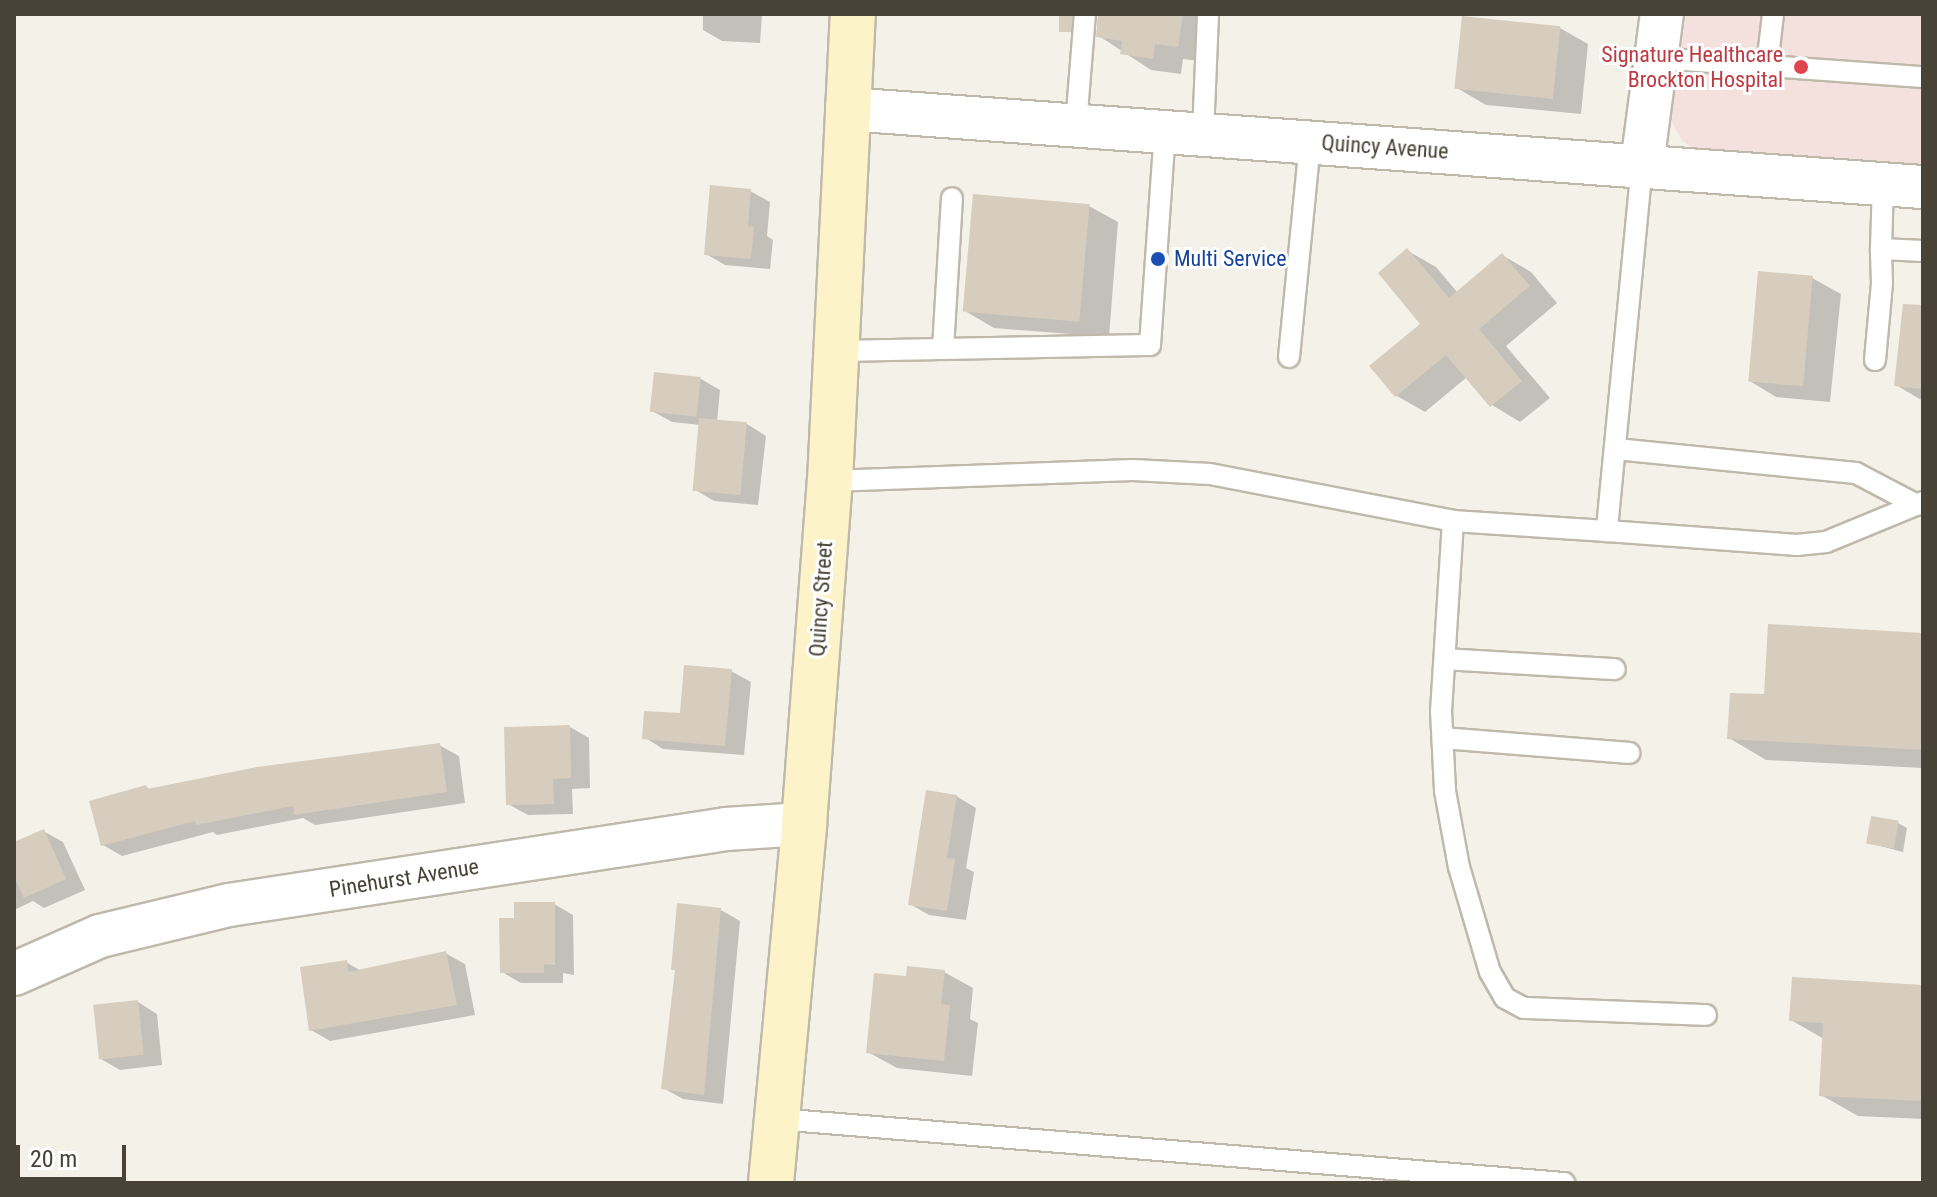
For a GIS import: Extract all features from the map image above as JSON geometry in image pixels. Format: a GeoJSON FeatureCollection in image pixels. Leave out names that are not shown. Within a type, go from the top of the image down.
{"type":"FeatureCollection","features":[{"type":"Feature","properties":{"kind":"main road","name":"Quincy Street"},"geometry":{"type":"LineString","coordinates":[[771,1183],[804,824],[830,481],[853,14]]}},
{"type":"Feature","properties":{"kind":"street"},"geometry":{"type":"LineString","coordinates":[[1642,165],[1662,14]]}},
{"type":"Feature","properties":{"kind":"street","name":"Quincy Avenue"},"geometry":{"type":"LineString","coordinates":[[847,109],[1903,185]]}},
{"type":"Feature","properties":{"kind":"street","name":"Pinehurst Avenue"},"geometry":{"type":"LineString","coordinates":[[14,974],[100,936],[229,905],[726,829],[804,824]]}},
{"type":"Feature","properties":{"kind":"lane"},"geometry":{"type":"LineString","coordinates":[[1076,125],[1085,14]]}},
{"type":"Feature","properties":{"kind":"lane"},"geometry":{"type":"LineString","coordinates":[[836,351],[1150,345],[1184,132],[1208,14]]}},
{"type":"Feature","properties":{"kind":"lane"},"geometry":{"type":"LineString","coordinates":[[1767,66],[1773,14]]}},
{"type":"Feature","properties":{"kind":"lane"},"geometry":{"type":"LineString","coordinates":[[1656,58],[1923,77]]}},
{"type":"Feature","properties":{"kind":"lane"},"geometry":{"type":"LineString","coordinates":[[1289,357],[1310,141]]}},
{"type":"Feature","properties":{"kind":"lane"},"geometry":{"type":"LineString","coordinates":[[1607,531],[1642,165]]}},
{"type":"Feature","properties":{"kind":"lane"},"geometry":{"type":"LineString","coordinates":[[1875,360],[1882,283],[1881,249],[1903,185]]}},
{"type":"Feature","properties":{"kind":"lane"},"geometry":{"type":"LineString","coordinates":[[943,349],[952,198]]}},
{"type":"Feature","properties":{"kind":"lane"},"geometry":{"type":"LineString","coordinates":[[1881,249],[1923,251]]}},
{"type":"Feature","properties":{"kind":"lane"},"geometry":{"type":"LineString","coordinates":[[1616,449],[1856,473],[1920,504]]}},
{"type":"Feature","properties":{"kind":"lane"},"geometry":{"type":"LineString","coordinates":[[830,481],[1133,470],[1210,474],[1453,521],[1797,545],[1826,542],[1920,504]]}},
{"type":"Feature","properties":{"kind":"lane"},"geometry":{"type":"LineString","coordinates":[[1453,521],[1445,659],[1445,791],[1459,867],[1490,972],[1505,998],[1524,1008],[1706,1015]]}},
{"type":"Feature","properties":{"kind":"lane"},"geometry":{"type":"LineString","coordinates":[[1445,659],[1615,669]]}},
{"type":"Feature","properties":{"kind":"lane"},"geometry":{"type":"LineString","coordinates":[[1443,738],[1629,753]]}},
{"type":"Feature","properties":{"kind":"lane"},"geometry":{"type":"LineString","coordinates":[[777,1119],[1564,1183]]}},
{"type":"Feature","properties":{"kind":"shaded area","name":"Signature Healthcare Brockton Hospital"},"geometry":{"type":"Polygon","coordinates":[[[1686,14],[1923,14],[1923,167],[1698,151],[1682,141],[1671,120],[1686,14]]]}},
{"type":"Feature","properties":{"kind":"building"},"geometry":{"type":"Polygon","coordinates":[[[1059,14],[1072,14],[1072,32],[1059,32],[1059,14]]]}},
{"type":"Feature","properties":{"kind":"building"},"geometry":{"type":"Polygon","coordinates":[[[1098,14],[1183,14],[1178,47],[1155,44],[1153,59],[1120,54],[1122,41],[1096,37],[1098,14]]]}},
{"type":"Feature","properties":{"kind":"building"},"geometry":{"type":"Polygon","coordinates":[[[1462,16],[1560,26],[1553,99],[1454,89],[1462,16]]]}},
{"type":"Feature","properties":{"kind":"building"},"geometry":{"type":"Polygon","coordinates":[[[710,185],[751,189],[748,226],[754,227],[751,259],[704,255],[710,185]]]}},
{"type":"Feature","properties":{"kind":"building"},"geometry":{"type":"Polygon","coordinates":[[[973,194],[1090,204],[1079,322],[963,312],[973,194]]]}},
{"type":"Feature","properties":{"kind":"building"},"geometry":{"type":"Polygon","coordinates":[[[1407,248],[1449,298],[1502,253],[1530,286],[1479,329],[1522,381],[1490,407],[1446,355],[1395,397],[1369,366],[1420,324],[1378,273],[1407,248]]]}},
{"type":"Feature","properties":{"kind":"building"},"geometry":{"type":"Polygon","coordinates":[[[1758,271],[1813,276],[1803,386],[1748,382],[1758,271]]]}},
{"type":"Feature","properties":{"kind":"building"},"geometry":{"type":"Polygon","coordinates":[[[1903,304],[1923,305],[1923,389],[1894,386],[1903,304]]]}},
{"type":"Feature","properties":{"kind":"building"},"geometry":{"type":"Polygon","coordinates":[[[654,372],[701,377],[697,417],[650,412],[654,372]]]}},
{"type":"Feature","properties":{"kind":"building"},"geometry":{"type":"Polygon","coordinates":[[[699,418],[747,422],[740,495],[693,491],[699,418]]]}},
{"type":"Feature","properties":{"kind":"building"},"geometry":{"type":"Polygon","coordinates":[[[1768,624],[1923,633],[1923,750],[1727,739],[1730,693],[1764,694],[1768,624]]]}},
{"type":"Feature","properties":{"kind":"building"},"geometry":{"type":"Polygon","coordinates":[[[684,665],[732,669],[725,746],[642,739],[644,711],[680,713],[684,665]]]}},
{"type":"Feature","properties":{"kind":"building"},"geometry":{"type":"Polygon","coordinates":[[[570,725],[571,778],[553,779],[554,804],[506,805],[504,727],[570,725]]]}},
{"type":"Feature","properties":{"kind":"building"},"geometry":{"type":"Polygon","coordinates":[[[440,743],[447,792],[294,815],[293,806],[196,825],[195,821],[101,846],[89,801],[146,785],[147,789],[257,767],[440,743]]]}},
{"type":"Feature","properties":{"kind":"building"},"geometry":{"type":"Polygon","coordinates":[[[926,790],[957,795],[947,858],[955,859],[947,911],[908,905],[926,790]]]}},
{"type":"Feature","properties":{"kind":"building"},"geometry":{"type":"Polygon","coordinates":[[[1871,816],[1899,821],[1894,848],[1866,844],[1871,816]]]}},
{"type":"Feature","properties":{"kind":"building"},"geometry":{"type":"Polygon","coordinates":[[[44,829],[66,879],[24,898],[14,877],[14,842],[44,829]]]}},
{"type":"Feature","properties":{"kind":"building"},"geometry":{"type":"Polygon","coordinates":[[[514,902],[555,902],[555,965],[544,964],[544,973],[500,973],[499,918],[514,918],[514,902]]]}},
{"type":"Feature","properties":{"kind":"building"},"geometry":{"type":"Polygon","coordinates":[[[677,903],[721,908],[704,1095],[661,1089],[675,970],[671,970],[677,903]]]}},
{"type":"Feature","properties":{"kind":"building"},"geometry":{"type":"Polygon","coordinates":[[[446,951],[457,1005],[309,1031],[300,967],[347,960],[348,972],[446,951]]]}},
{"type":"Feature","properties":{"kind":"building"},"geometry":{"type":"Polygon","coordinates":[[[907,966],[945,970],[941,1004],[950,1005],[944,1061],[866,1053],[874,973],[906,976],[907,966]]]}},
{"type":"Feature","properties":{"kind":"building"},"geometry":{"type":"Polygon","coordinates":[[[1792,977],[1923,985],[1923,1101],[1819,1096],[1823,1023],[1789,1021],[1792,977]]]}},
{"type":"Feature","properties":{"kind":"building"},"geometry":{"type":"Polygon","coordinates":[[[138,1000],[144,1055],[99,1059],[93,1005],[138,1000]]]}},
{"type":"Feature","properties":{"kind":"place","name":"Signature Healthcare Brockton Hospital"},"geometry":{"type":"Point","coordinates":[1801,67]}},
{"type":"Feature","properties":{"kind":"place","name":"Multi Service"},"geometry":{"type":"Point","coordinates":[1158,259]}}]}
